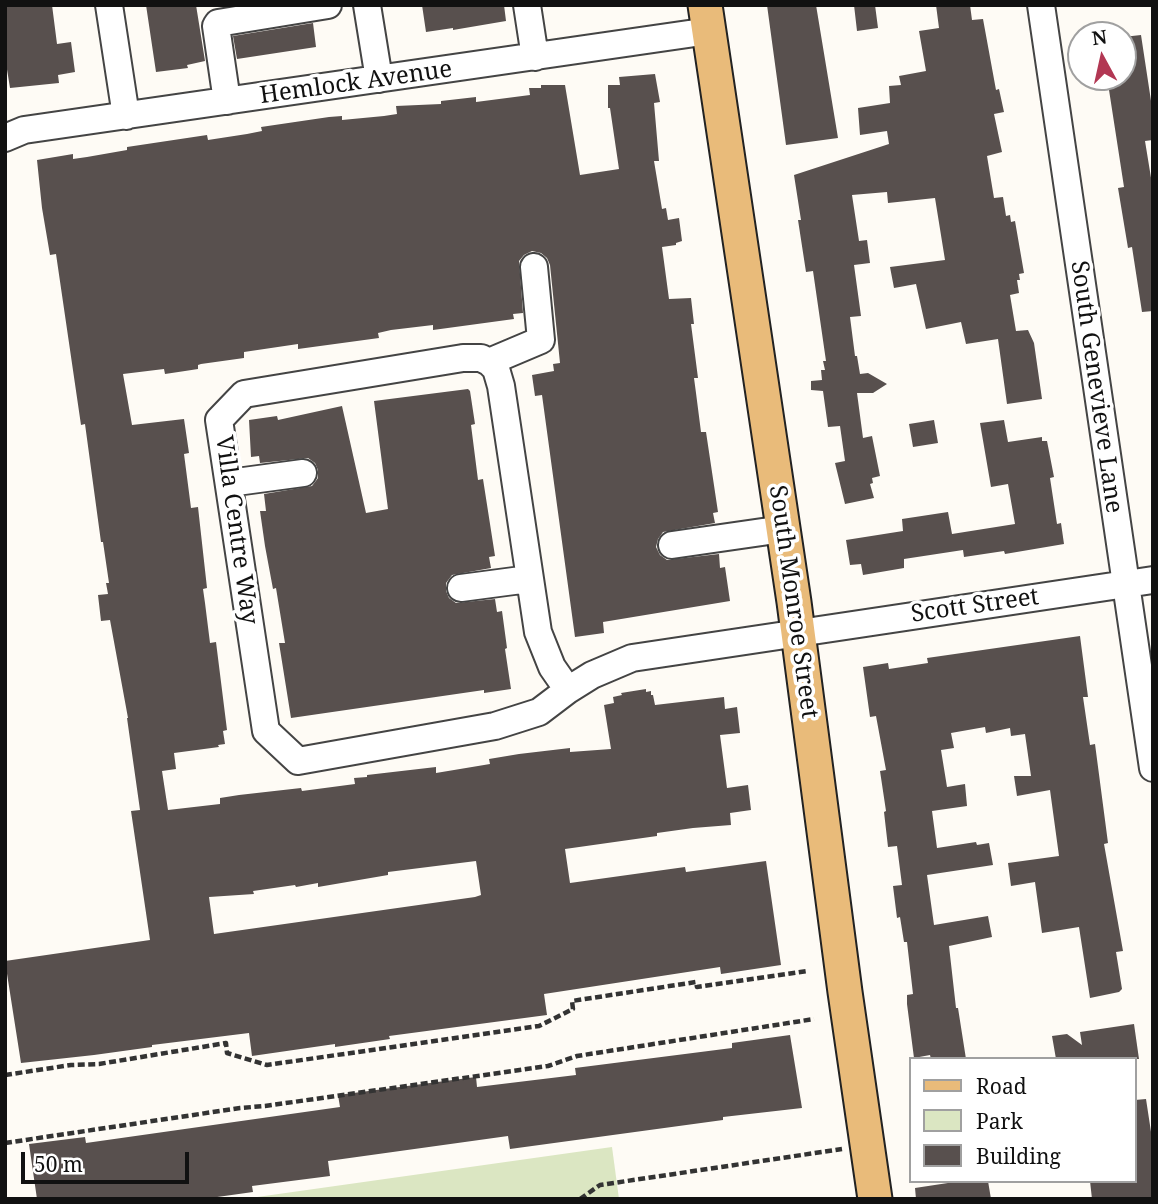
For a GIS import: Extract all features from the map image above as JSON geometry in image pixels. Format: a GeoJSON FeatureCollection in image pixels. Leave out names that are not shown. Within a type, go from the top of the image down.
{"type":"FeatureCollection","features":[{"type":"Feature","properties":{"kind":"main road","name":"South Monroe Street"},"geometry":{"type":"LineString","coordinates":[[707,18],[798,632],[875,1199]]}},
{"type":"Feature","properties":{"kind":"street"},"geometry":{"type":"LineString","coordinates":[[110,5],[126,116]]}},
{"type":"Feature","properties":{"kind":"street"},"geometry":{"type":"LineString","coordinates":[[227,102],[216,26],[218,23],[328,5]]}},
{"type":"Feature","properties":{"kind":"street"},"geometry":{"type":"LineString","coordinates":[[368,5],[379,79]]}},
{"type":"Feature","properties":{"kind":"street"},"geometry":{"type":"LineString","coordinates":[[527,5],[535,57]]}},
{"type":"Feature","properties":{"kind":"street","name":"South Genevieve Lane"},"geometry":{"type":"LineString","coordinates":[[1041,5],[1153,768]]}},
{"type":"Feature","properties":{"kind":"street","name":"Hemlock Avenue"},"geometry":{"type":"LineString","coordinates":[[5,138],[24,130],[535,57],[707,18]]}},
{"type":"Feature","properties":{"kind":"street"},"geometry":{"type":"LineString","coordinates":[[534,267],[541,340],[489,362],[496,369],[501,386],[538,632],[552,667],[568,691]]}},
{"type":"Feature","properties":{"kind":"street","name":"Villa Centre Way"},"geometry":{"type":"LineString","coordinates":[[489,362],[481,358],[464,358],[244,394],[219,420],[266,732],[298,761],[495,726],[539,712],[592,675],[632,658],[798,632]]}},
{"type":"Feature","properties":{"kind":"street"},"geometry":{"type":"LineString","coordinates":[[229,483],[303,473]]}},
{"type":"Feature","properties":{"kind":"street"},"geometry":{"type":"LineString","coordinates":[[672,545],[783,529]]}},
{"type":"Feature","properties":{"kind":"street"},"geometry":{"type":"LineString","coordinates":[[461,588],[529,579]]}},
{"type":"Feature","properties":{"kind":"street","name":"Scott Street"},"geometry":{"type":"LineString","coordinates":[[798,632],[1153,580]]}},
{"type":"Feature","properties":{"kind":"path"},"geometry":{"type":"LineString","coordinates":[[5,1075],[71,1065],[99,1064],[226,1043],[227,1053],[267,1065],[539,1026],[573,1009],[572,1000],[696,982],[697,987],[808,971]]}},
{"type":"Feature","properties":{"kind":"path"},"geometry":{"type":"LineString","coordinates":[[5,1143],[548,1066],[577,1056],[814,1019]]}},
{"type":"Feature","properties":{"kind":"path"},"geometry":{"type":"LineString","coordinates":[[580,1199],[600,1185],[868,1144]]}},
{"type":"Feature","properties":{"kind":"green space"},"geometry":{"type":"Polygon","coordinates":[[[612,1147],[619,1199],[243,1199],[612,1147]]]}},
{"type":"Feature","properties":{"kind":"building"},"geometry":{"type":"Polygon","coordinates":[[[5,5],[52,5],[57,44],[71,42],[75,72],[58,75],[59,83],[10,88],[5,57],[5,5]]]}},
{"type":"Feature","properties":{"kind":"building"},"geometry":{"type":"Polygon","coordinates":[[[146,5],[196,5],[205,61],[187,65],[188,68],[156,72],[146,5]]]}},
{"type":"Feature","properties":{"kind":"building"},"geometry":{"type":"Polygon","coordinates":[[[422,5],[504,5],[506,21],[426,32],[422,5]]]}},
{"type":"Feature","properties":{"kind":"building"},"geometry":{"type":"Polygon","coordinates":[[[767,5],[816,5],[838,138],[786,145],[767,5]]]}},
{"type":"Feature","properties":{"kind":"building"},"geometry":{"type":"Polygon","coordinates":[[[854,5],[875,5],[878,28],[857,31],[854,5]]]}},
{"type":"Feature","properties":{"kind":"building"},"geometry":{"type":"Polygon","coordinates":[[[936,5],[970,5],[972,20],[983,19],[996,90],[999,89],[1004,112],[994,114],[1002,152],[987,156],[994,198],[1003,197],[1006,216],[1010,215],[1011,222],[1015,221],[1024,273],[1019,274],[1020,280],[1017,280],[1019,293],[1010,295],[1016,331],[1028,330],[1034,343],[1042,399],[1007,404],[998,339],[966,344],[961,322],[926,329],[916,284],[894,288],[890,267],[945,260],[935,198],[888,203],[887,192],[852,195],[859,241],[867,240],[870,263],[854,265],[861,316],[850,317],[855,356],[860,374],[868,373],[887,384],[873,393],[857,393],[863,438],[872,436],[880,476],[872,478],[873,483],[870,484],[874,498],[845,504],[835,463],[845,461],[840,426],[828,427],[823,391],[811,390],[811,381],[822,380],[821,370],[825,370],[823,361],[826,361],[813,271],[806,272],[794,175],[889,144],[887,131],[860,135],[858,108],[890,103],[889,86],[901,85],[899,76],[926,71],[919,31],[939,28],[936,5]]]}},
{"type":"Feature","properties":{"kind":"building"},"geometry":{"type":"Polygon","coordinates":[[[313,23],[316,47],[237,59],[233,36],[313,23]]]}},
{"type":"Feature","properties":{"kind":"building"},"geometry":{"type":"Polygon","coordinates":[[[1137,35],[1141,35],[1153,114],[1153,140],[1145,141],[1153,190],[1153,311],[1142,312],[1132,247],[1128,248],[1118,188],[1124,187],[1109,91],[1137,91],[1137,35]]]}},
{"type":"Feature","properties":{"kind":"building"},"geometry":{"type":"Polygon","coordinates":[[[655,74],[660,102],[654,103],[659,161],[654,161],[662,209],[666,208],[668,220],[679,218],[682,241],[676,245],[662,247],[669,299],[691,298],[694,324],[691,324],[698,378],[694,378],[701,432],[706,432],[718,512],[713,513],[715,523],[663,532],[656,547],[660,555],[667,560],[719,554],[720,568],[725,567],[730,601],[603,622],[604,633],[575,637],[542,395],[535,396],[532,375],[554,371],[553,364],[560,363],[550,265],[541,253],[532,251],[519,261],[523,313],[513,314],[514,319],[433,330],[433,325],[391,330],[378,333],[379,338],[298,349],[298,344],[244,352],[244,358],[201,364],[198,369],[165,374],[164,369],[123,374],[132,425],[184,419],[189,453],[184,454],[191,508],[198,507],[207,588],[203,589],[210,643],[216,642],[227,730],[223,731],[225,744],[218,745],[219,747],[174,753],[176,769],[162,771],[168,810],[220,804],[220,798],[239,795],[355,784],[354,778],[367,775],[436,767],[436,773],[490,764],[489,759],[519,754],[570,748],[570,752],[611,749],[604,705],[614,703],[613,697],[622,695],[621,693],[646,689],[646,692],[651,691],[655,705],[724,697],[725,709],[737,707],[740,733],[720,735],[727,788],[748,785],[751,810],[730,813],[731,825],[657,833],[657,836],[565,849],[570,883],[685,867],[686,872],[766,861],[781,965],[721,974],[720,967],[544,994],[547,1015],[389,1036],[390,1039],[335,1047],[335,1044],[252,1056],[249,1033],[21,1063],[5,961],[150,940],[131,811],[140,810],[128,718],[110,620],[101,621],[98,595],[108,594],[106,583],[109,583],[85,424],[81,425],[56,254],[50,255],[42,208],[37,160],[73,154],[73,159],[87,157],[127,150],[127,147],[207,135],[208,140],[262,131],[261,127],[329,117],[342,116],[342,120],[384,116],[397,114],[396,106],[441,104],[441,101],[476,97],[476,102],[530,95],[529,88],[541,88],[541,85],[565,85],[580,175],[619,169],[608,108],[608,85],[620,85],[619,77],[655,74]],[[476,861],[388,872],[388,875],[318,887],[318,883],[295,885],[253,891],[254,894],[209,897],[214,934],[481,895],[476,861]]]}},
{"type":"Feature","properties":{"kind":"building"},"geometry":{"type":"Polygon","coordinates":[[[468,389],[475,424],[471,425],[478,480],[483,479],[495,556],[489,557],[491,568],[452,575],[446,583],[446,591],[449,598],[456,603],[495,599],[497,612],[502,611],[511,689],[484,693],[484,690],[291,718],[279,643],[285,643],[260,511],[266,511],[264,494],[312,486],[318,478],[318,470],[315,463],[308,458],[260,463],[259,456],[251,457],[249,420],[277,416],[278,420],[342,406],[366,513],[388,509],[374,401],[468,389]]]}},
{"type":"Feature","properties":{"kind":"building"},"geometry":{"type":"Polygon","coordinates":[[[934,420],[938,443],[913,447],[909,424],[934,420]]]}},
{"type":"Feature","properties":{"kind":"building"},"geometry":{"type":"Polygon","coordinates":[[[1004,420],[1008,442],[1042,437],[1042,441],[1047,441],[1054,477],[1050,478],[1057,524],[1061,523],[1064,544],[1005,554],[1004,551],[964,557],[963,550],[904,559],[904,568],[863,575],[861,564],[850,565],[846,540],[903,531],[902,519],[948,512],[952,534],[1015,524],[1008,484],[991,487],[980,423],[1004,420]]]}},
{"type":"Feature","properties":{"kind":"building"},"geometry":{"type":"Polygon","coordinates":[[[1080,636],[1088,697],[1083,697],[1090,745],[1095,744],[1108,843],[1104,844],[1123,951],[1116,952],[1122,989],[1090,998],[1079,927],[1042,933],[1035,882],[1011,886],[1008,863],[1059,856],[1050,790],[1017,796],[1014,776],[1031,776],[1025,734],[1011,736],[1010,728],[986,733],[985,727],[951,733],[954,748],[941,750],[947,787],[965,784],[967,806],[932,811],[937,848],[976,842],[977,845],[989,843],[993,865],[927,875],[934,925],[988,916],[992,937],[949,946],[956,1008],[966,1057],[914,1057],[907,1004],[907,995],[913,994],[907,942],[904,942],[900,917],[897,918],[893,886],[902,885],[897,846],[888,847],[880,771],[886,770],[876,716],[870,717],[863,667],[888,663],[889,669],[928,663],[927,658],[1080,636]]]}},
{"type":"Feature","properties":{"kind":"building"},"geometry":{"type":"Polygon","coordinates":[[[1134,1024],[1139,1059],[1056,1057],[1052,1036],[1067,1034],[1082,1045],[1080,1032],[1134,1024]]]}},
{"type":"Feature","properties":{"kind":"building"},"geometry":{"type":"Polygon","coordinates":[[[790,1035],[802,1108],[510,1149],[508,1136],[328,1161],[330,1176],[252,1186],[253,1192],[203,1199],[37,1199],[29,1144],[85,1137],[86,1143],[340,1107],[338,1095],[476,1077],[477,1087],[576,1075],[575,1068],[732,1048],[732,1043],[790,1035]]]}},
{"type":"Feature","properties":{"kind":"building"},"geometry":{"type":"Polygon","coordinates":[[[1146,1099],[1153,1145],[1153,1199],[1092,1199],[1090,1183],[1137,1183],[1137,1100],[1146,1099]]]}},
{"type":"Feature","properties":{"kind":"building"},"geometry":{"type":"Polygon","coordinates":[[[948,1183],[988,1183],[991,1199],[916,1199],[915,1188],[948,1183]]]}}]}
